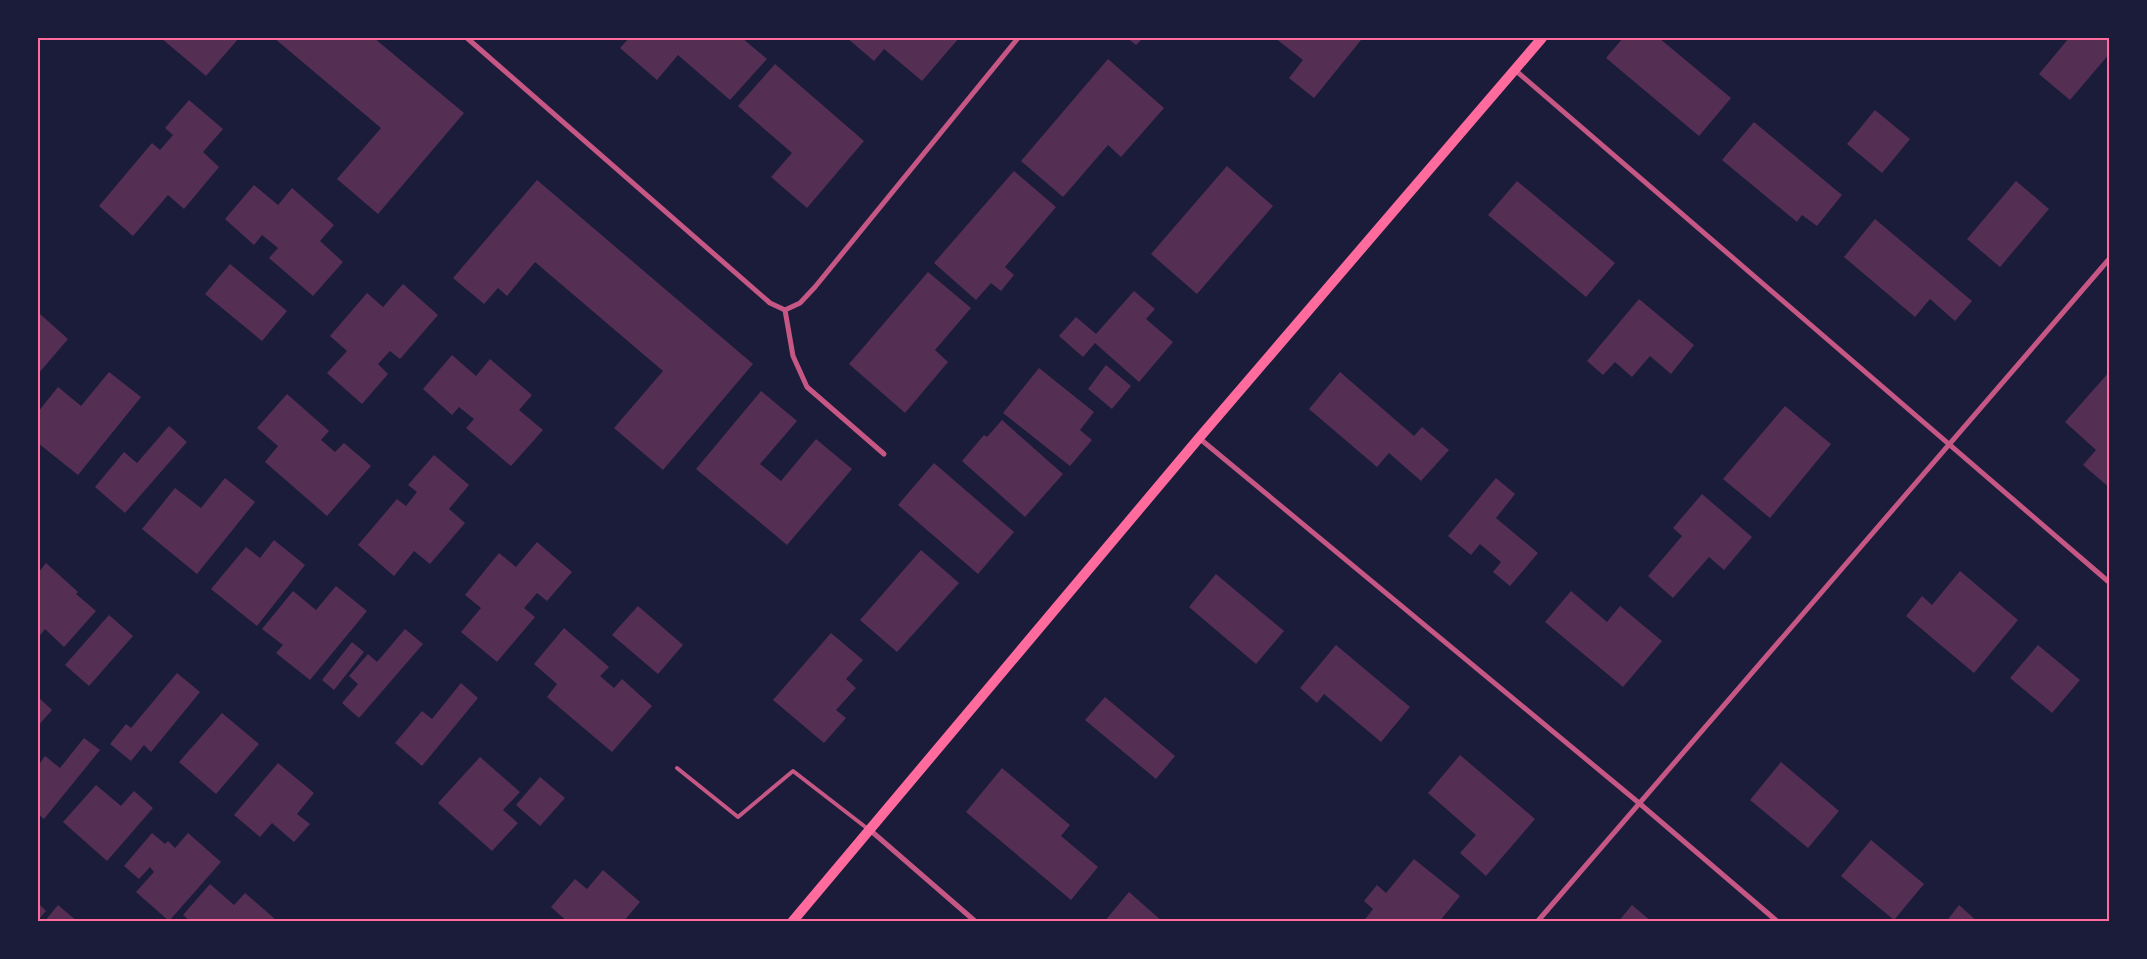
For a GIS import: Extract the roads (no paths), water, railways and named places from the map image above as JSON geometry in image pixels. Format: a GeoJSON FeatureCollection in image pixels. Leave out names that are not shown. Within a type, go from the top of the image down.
{"type":"FeatureCollection","features":[{"type":"Feature","properties":{"kind":"main road"},"geometry":{"type":"LineString","coordinates":[[792,922],[1199,438],[1542,38]]}},
{"type":"Feature","properties":{"kind":"street"},"geometry":{"type":"LineString","coordinates":[[467,38],[770,303],[784,310]]}},
{"type":"Feature","properties":{"kind":"street"},"geometry":{"type":"LineString","coordinates":[[784,310],[800,303],[815,287],[1018,38]]}},
{"type":"Feature","properties":{"kind":"street"},"geometry":{"type":"LineString","coordinates":[[1515,70],[2110,583]]}},
{"type":"Feature","properties":{"kind":"street"},"geometry":{"type":"LineString","coordinates":[[1538,922],[2110,258]]}},
{"type":"Feature","properties":{"kind":"street"},"geometry":{"type":"LineString","coordinates":[[784,310],[794,356],[807,387],[884,454]]}},
{"type":"Feature","properties":{"kind":"street"},"geometry":{"type":"LineString","coordinates":[[1199,438],[1640,803],[1778,922]]}},
{"type":"Feature","properties":{"kind":"street"},"geometry":{"type":"LineString","coordinates":[[870,830],[976,922]]}},
{"type":"Feature","properties":{"kind":"lane"},"geometry":{"type":"LineString","coordinates":[[676,768],[738,817],[792,771],[870,830]]}}]}
